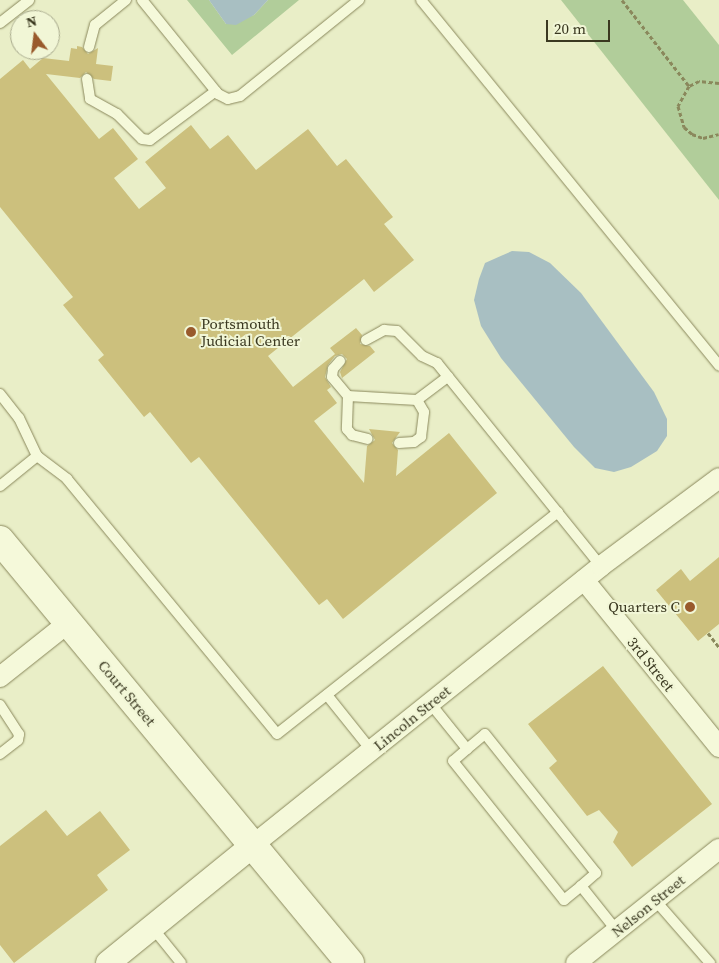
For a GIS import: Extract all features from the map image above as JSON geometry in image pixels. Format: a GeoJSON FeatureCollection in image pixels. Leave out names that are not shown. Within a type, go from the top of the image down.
{"type":"FeatureCollection","features":[{"type":"Feature","properties":{"kind":"main road","name":"Court Street"},"geometry":{"type":"LineString","coordinates":[[0,540],[350,963]]}},
{"type":"Feature","properties":{"kind":"street","name":"Lincoln Street"},"geometry":{"type":"LineString","coordinates":[[108,963],[601,566],[719,478]]}},
{"type":"Feature","properties":{"kind":"street","name":"3rd Street"},"geometry":{"type":"LineString","coordinates":[[584,580],[719,747]]}},
{"type":"Feature","properties":{"kind":"street"},"geometry":{"type":"LineString","coordinates":[[1,674],[68,623]]}},
{"type":"Feature","properties":{"kind":"street","name":"Nelson Street"},"geometry":{"type":"LineString","coordinates":[[576,963],[719,849]]}},
{"type":"Feature","properties":{"kind":"lane"},"geometry":{"type":"LineString","coordinates":[[0,23],[29,0]]}},
{"type":"Feature","properties":{"kind":"lane"},"geometry":{"type":"LineString","coordinates":[[89,47],[95,25],[126,0]]}},
{"type":"Feature","properties":{"kind":"lane"},"geometry":{"type":"LineString","coordinates":[[142,0],[216,91],[228,99],[240,96],[359,0]]}},
{"type":"Feature","properties":{"kind":"lane"},"geometry":{"type":"LineString","coordinates":[[421,0],[719,366]]}},
{"type":"Feature","properties":{"kind":"lane"},"geometry":{"type":"LineString","coordinates":[[87,78],[90,99],[117,114],[142,139],[150,140],[216,91]]}},
{"type":"Feature","properties":{"kind":"lane"},"geometry":{"type":"LineString","coordinates":[[366,340],[384,330],[397,331],[422,356],[437,363],[601,566]]}},
{"type":"Feature","properties":{"kind":"lane"},"geometry":{"type":"LineString","coordinates":[[340,361],[333,369],[332,377],[348,396],[347,429],[352,435],[368,439]]}},
{"type":"Feature","properties":{"kind":"lane"},"geometry":{"type":"LineString","coordinates":[[348,396],[417,400],[448,377]]}},
{"type":"Feature","properties":{"kind":"lane"},"geometry":{"type":"LineString","coordinates":[[0,394],[19,418],[37,456],[67,479],[277,734],[558,512]]}},
{"type":"Feature","properties":{"kind":"lane"},"geometry":{"type":"LineString","coordinates":[[399,443],[414,442],[421,437],[424,412],[417,400]]}},
{"type":"Feature","properties":{"kind":"lane"},"geometry":{"type":"LineString","coordinates":[[0,486],[37,456]]}},
{"type":"Feature","properties":{"kind":"lane"},"geometry":{"type":"LineString","coordinates":[[327,695],[371,750]]}},
{"type":"Feature","properties":{"kind":"lane"},"geometry":{"type":"LineString","coordinates":[[430,703],[467,749]]}},
{"type":"Feature","properties":{"kind":"lane"},"geometry":{"type":"LineString","coordinates":[[0,705],[19,734],[18,740],[0,754]]}},
{"type":"Feature","properties":{"kind":"lane"},"geometry":{"type":"LineString","coordinates":[[485,734],[596,873],[564,900],[453,761],[467,749],[485,734]]}},
{"type":"Feature","properties":{"kind":"lane"},"geometry":{"type":"LineString","coordinates":[[581,886],[617,931]]}},
{"type":"Feature","properties":{"kind":"lane"},"geometry":{"type":"LineString","coordinates":[[655,900],[710,963]]}},
{"type":"Feature","properties":{"kind":"lane"},"geometry":{"type":"LineString","coordinates":[[152,927],[181,963]]}},
{"type":"Feature","properties":{"kind":"path"},"geometry":{"type":"LineString","coordinates":[[622,0],[689,86]]}},
{"type":"Feature","properties":{"kind":"path"},"geometry":{"type":"LineString","coordinates":[[719,84],[699,81],[689,86],[678,106],[684,127],[703,138],[719,134]]}},
{"type":"Feature","properties":{"kind":"path"},"geometry":{"type":"LineString","coordinates":[[708,633],[719,646]]}},
{"type":"Feature","properties":{"kind":"green space"},"geometry":{"type":"Polygon","coordinates":[[[187,0],[209,0],[226,24],[254,15],[268,0],[299,0],[232,55],[187,0]]]}},
{"type":"Feature","properties":{"kind":"green space"},"geometry":{"type":"Polygon","coordinates":[[[561,0],[683,0],[719,45],[719,200],[561,0]]]}},
{"type":"Feature","properties":{"kind":"water"},"geometry":{"type":"Polygon","coordinates":[[[209,0],[268,0],[254,15],[236,25],[226,24],[209,0]]]}},
{"type":"Feature","properties":{"kind":"water"},"geometry":{"type":"Polygon","coordinates":[[[512,251],[529,252],[550,263],[581,293],[654,392],[667,419],[667,436],[657,451],[631,467],[614,472],[595,468],[574,447],[501,358],[481,326],[474,300],[485,263],[512,251]]]}},
{"type":"Feature","properties":{"kind":"building","name":"Portsmouth Judicial Center"},"geometry":{"type":"Polygon","coordinates":[[[77,46],[82,47],[88,54],[98,48],[96,64],[113,66],[111,81],[94,79],[86,72],[80,78],[46,74],[99,139],[113,128],[138,159],[114,178],[139,209],[166,188],[145,162],[191,125],[210,149],[228,135],[256,170],[308,129],[337,166],[346,159],[393,217],[384,224],[414,260],[374,292],[364,279],[268,356],[293,387],[335,354],[330,348],[356,328],[362,335],[360,344],[370,346],[375,352],[342,378],[340,372],[347,359],[342,354],[335,356],[328,365],[325,377],[331,387],[327,390],[337,403],[314,421],[364,483],[367,446],[375,440],[369,429],[400,432],[392,443],[398,450],[396,476],[449,433],[497,493],[343,619],[327,599],[319,605],[199,457],[191,463],[150,412],[144,417],[98,360],[104,355],[63,305],[73,297],[0,207],[0,79],[23,60],[30,69],[41,60],[69,61],[71,48],[77,49],[77,46]]]}},
{"type":"Feature","properties":{"kind":"building","name":"Quarters C"},"geometry":{"type":"Polygon","coordinates":[[[719,557],[719,624],[698,641],[656,590],[681,569],[690,581],[719,557]]]}},
{"type":"Feature","properties":{"kind":"building"},"geometry":{"type":"Polygon","coordinates":[[[603,666],[712,804],[632,867],[613,842],[618,832],[599,810],[587,816],[549,768],[557,761],[528,724],[603,666]]]}},
{"type":"Feature","properties":{"kind":"building"},"geometry":{"type":"Polygon","coordinates":[[[46,810],[67,836],[100,811],[130,850],[97,875],[108,890],[14,963],[0,945],[0,846],[46,810]]]}},
{"type":"Feature","properties":{"kind":"place","name":"Portsmouth Judicial Center"},"geometry":{"type":"Point","coordinates":[191,332]}},
{"type":"Feature","properties":{"kind":"place","name":"Quarters C"},"geometry":{"type":"Point","coordinates":[690,607]}}]}
